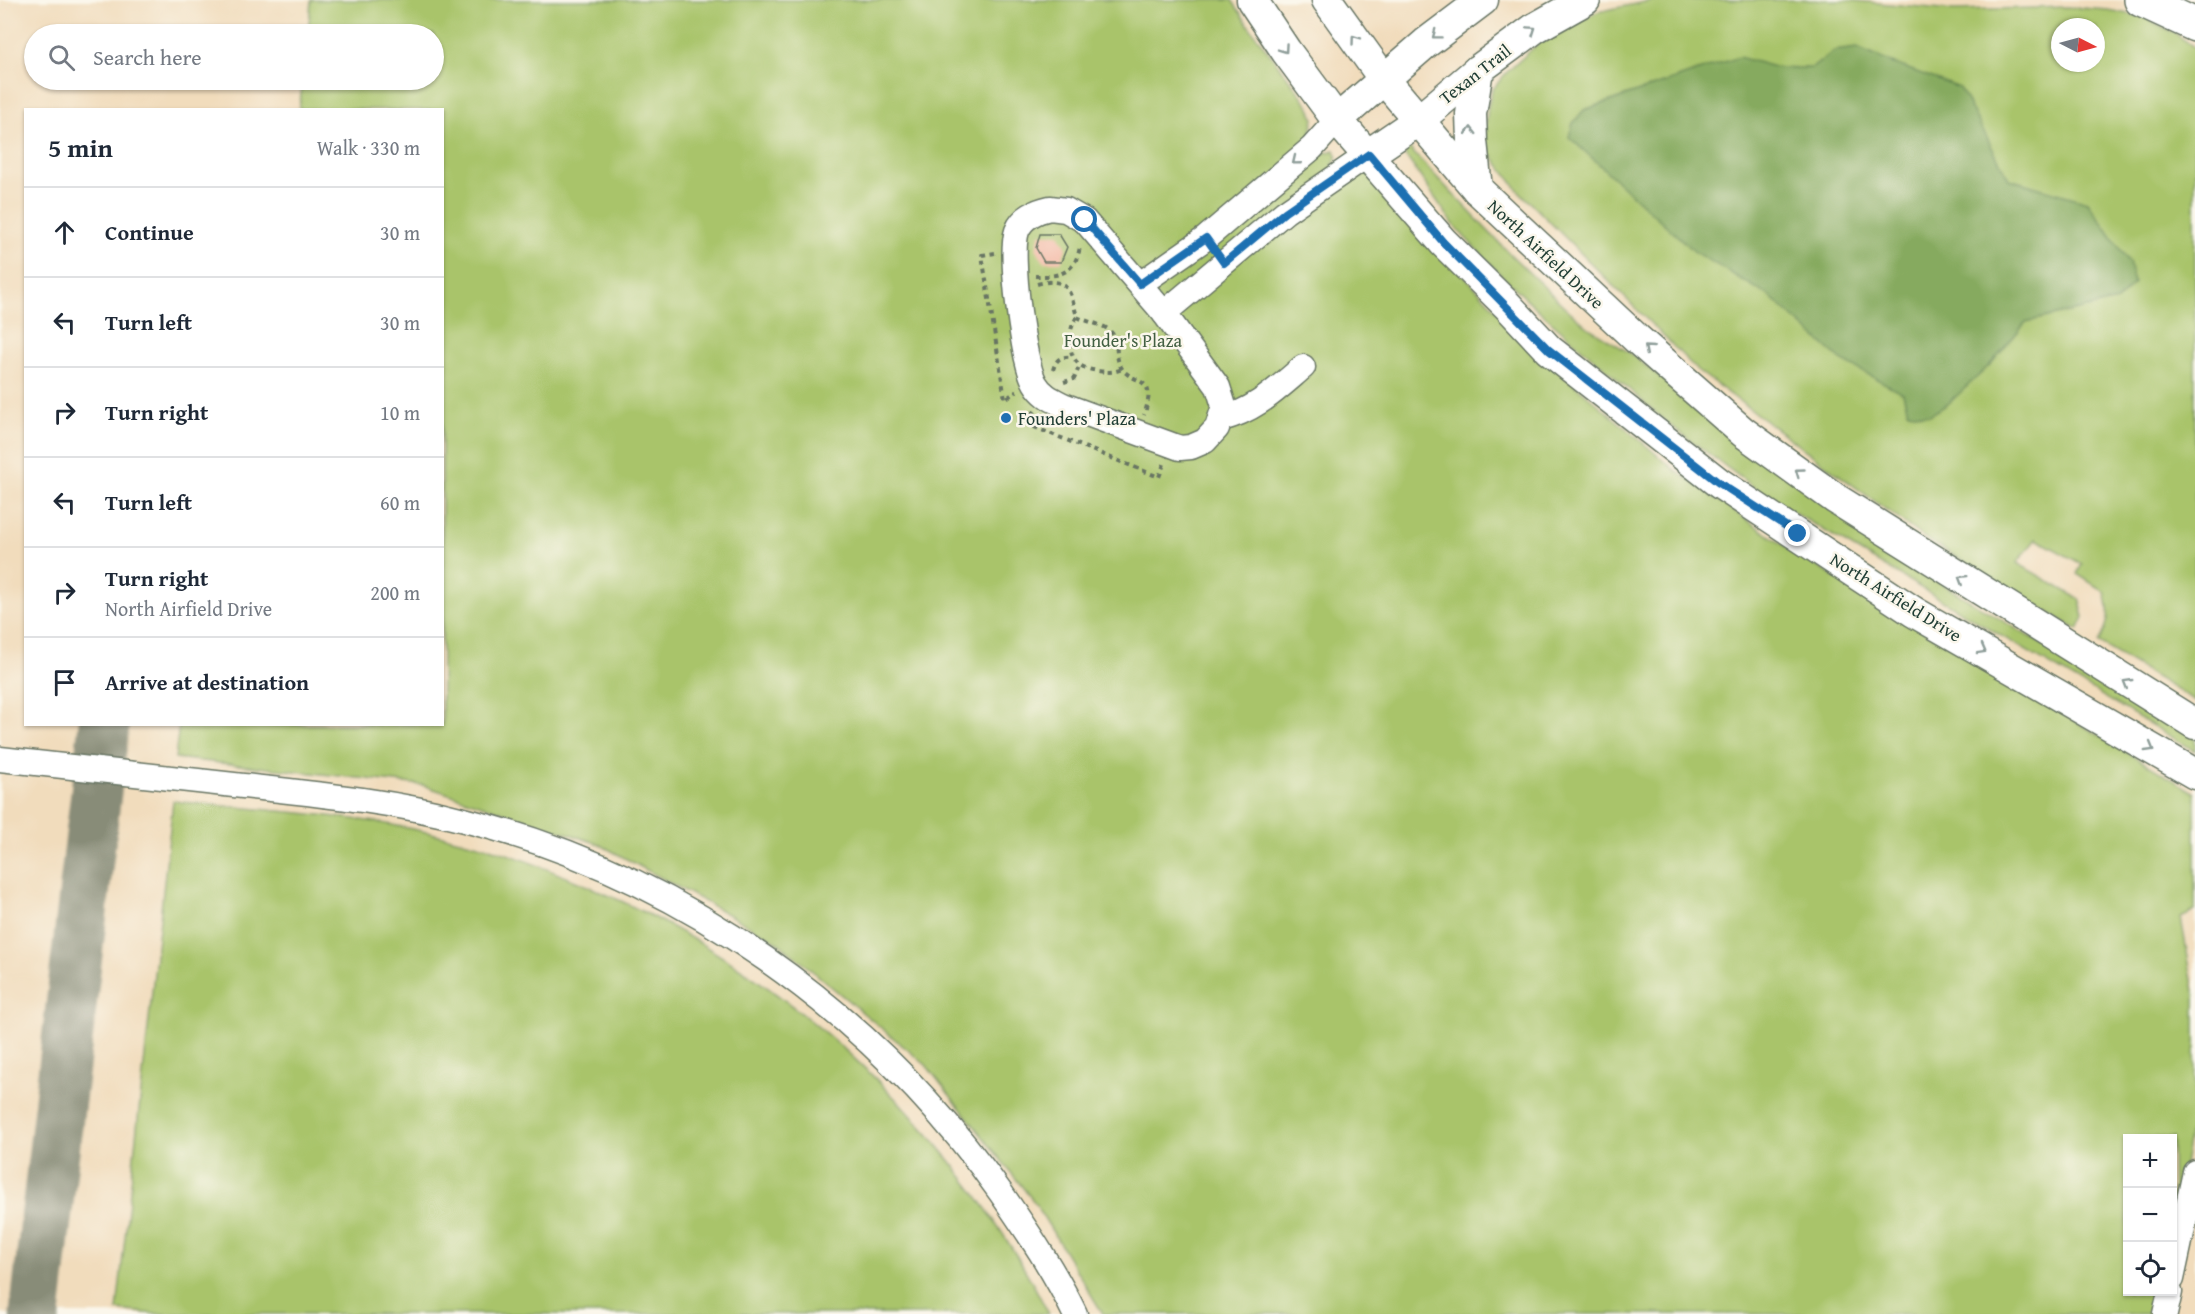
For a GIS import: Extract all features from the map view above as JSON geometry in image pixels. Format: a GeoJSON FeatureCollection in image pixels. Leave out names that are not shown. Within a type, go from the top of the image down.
{"type":"FeatureCollection","features":[{"type":"Feature","properties":{"kind":"highway"},"geometry":{"type":"LineString","coordinates":[[2141,0],[2195,25]]}},
{"type":"Feature","properties":{"kind":"main road","name":"North Airfield Drive"},"geometry":{"type":"LineString","coordinates":[[1252,0],[1337,120],[1369,154],[1443,242],[1549,350],[1719,483],[1914,612],[2195,774]]}},
{"type":"Feature","properties":{"kind":"main road","name":"North Airfield Drive"},"geometry":{"type":"LineString","coordinates":[[1327,0],[1383,78],[1477,189],[1637,339],[1743,432],[1836,500],[2195,724]]}},
{"type":"Feature","properties":{"kind":"main road"},"geometry":{"type":"LineString","coordinates":[[1337,120],[1383,78],[1483,0]]}},
{"type":"Feature","properties":{"kind":"main road","name":"Texan Trail"},"geometry":{"type":"LineString","coordinates":[[1369,154],[1419,120],[1478,70],[1535,28],[1585,0]]}},
{"type":"Feature","properties":{"kind":"main road"},"geometry":{"type":"LineString","coordinates":[[1477,189],[1471,114],[1478,70]]}},
{"type":"Feature","properties":{"kind":"lane"},"geometry":{"type":"LineString","coordinates":[[1140,284],[1206,238],[1312,148],[1337,120]]}},
{"type":"Feature","properties":{"kind":"lane"},"geometry":{"type":"LineString","coordinates":[[1164,313],[1285,212],[1369,154]]}},
{"type":"Feature","properties":{"kind":"lane"},"geometry":{"type":"LineString","coordinates":[[1267,186],[1285,212]]}},
{"type":"Feature","properties":{"kind":"lane"},"geometry":{"type":"LineString","coordinates":[[1050,208],[1066,210],[1085,220],[1140,284],[1164,313],[1218,387],[1222,396],[1224,406],[1221,419],[1211,437],[1191,447],[1180,448],[1138,433],[1047,398],[1039,390],[1029,366],[1024,284],[1013,263],[1018,230],[1021,224],[1033,214],[1050,208]]}},
{"type":"Feature","properties":{"kind":"lane"},"geometry":{"type":"LineString","coordinates":[[1206,238],[1224,263]]}},
{"type":"Feature","properties":{"kind":"lane"},"geometry":{"type":"LineString","coordinates":[[1221,419],[1239,415],[1263,402],[1303,367]]}},
{"type":"Feature","properties":{"kind":"lane"},"geometry":{"type":"LineString","coordinates":[[0,759],[347,798],[420,809],[516,835],[607,870],[651,891],[710,923],[792,978],[857,1031],[902,1074],[948,1124],[991,1179],[1046,1261],[1075,1314]]}},
{"type":"Feature","properties":{"kind":"lane"},"geometry":{"type":"LineString","coordinates":[[2177,1256],[2195,1172]]}},
{"type":"Feature","properties":{"kind":"lane"},"geometry":{"type":"LineString","coordinates":[[2165,1314],[2169,1296]]}},
{"type":"Feature","properties":{"kind":"path"},"geometry":{"type":"LineString","coordinates":[[1024,284],[1057,276],[1073,266],[1078,257],[1080,238]]}},
{"type":"Feature","properties":{"kind":"path"},"geometry":{"type":"LineString","coordinates":[[1024,284],[1048,281],[1061,283],[1071,292],[1077,317],[1071,329],[1074,357],[1080,365],[1089,369],[1106,372],[1122,369]]}},
{"type":"Feature","properties":{"kind":"path"},"geometry":{"type":"LineString","coordinates":[[1077,317],[1110,330],[1115,337],[1118,362],[1122,369],[1145,385],[1149,394],[1149,402],[1138,433]]}},
{"type":"Feature","properties":{"kind":"path"},"geometry":{"type":"LineString","coordinates":[[1052,375],[1059,358],[1074,357]]}},
{"type":"Feature","properties":{"kind":"path"},"geometry":{"type":"LineString","coordinates":[[1054,383],[1074,379],[1080,365]]}},
{"type":"Feature","properties":{"kind":"path"},"geometry":{"type":"LineString","coordinates":[[1024,423],[1159,477],[1166,461]]}},
{"type":"Feature","properties":{"kind":"green space","name":"Founder's Plaza"},"geometry":{"type":"Polygon","coordinates":[[[311,0],[1232,0],[1310,107],[1314,119],[1311,132],[1320,154],[1335,150],[1337,156],[1333,165],[1351,173],[1367,172],[1533,349],[1676,471],[1798,555],[2195,793],[2195,911],[2181,918],[2195,997],[2195,1103],[2177,1204],[2177,1134],[2123,1134],[2123,1296],[2159,1296],[2155,1314],[1103,1314],[1035,1203],[926,1065],[775,940],[599,844],[422,785],[175,758],[179,726],[444,726],[444,108],[299,108],[302,90],[444,90],[444,24],[309,24],[311,0]]]}},
{"type":"Feature","properties":{"kind":"green space"},"geometry":{"type":"Polygon","coordinates":[[[1654,0],[1845,0],[1954,10],[2067,7],[2108,10],[2144,17],[2176,34],[2195,48],[2195,701],[2099,643],[2108,618],[2107,600],[2105,592],[2077,574],[2082,564],[2036,539],[2017,563],[2079,599],[2084,617],[2078,630],[1923,537],[1697,370],[1518,190],[1490,153],[1485,136],[1488,106],[1492,90],[1506,73],[1543,39],[1597,12],[1654,0]]]}},
{"type":"Feature","properties":{"kind":"green space"},"geometry":{"type":"Polygon","coordinates":[[[1857,48],[1960,88],[2009,179],[2088,202],[2129,262],[2134,283],[2117,301],[2026,322],[1990,365],[1948,404],[1930,415],[1908,412],[1903,393],[1841,360],[1768,295],[1696,253],[1569,137],[1573,123],[1584,110],[1739,57],[1778,68],[1812,68],[1834,51],[1857,48]]]}},
{"type":"Feature","properties":{"kind":"green space"},"geometry":{"type":"Polygon","coordinates":[[[1408,147],[1511,255],[1589,328],[1627,351],[1832,504],[1904,561],[2195,737],[2195,751],[1763,494],[1670,425],[1546,317],[1456,228],[1405,155],[1404,150],[1408,147]]]}},
{"type":"Feature","properties":{"kind":"green space"},"geometry":{"type":"Polygon","coordinates":[[[173,801],[376,822],[486,847],[566,877],[642,911],[714,952],[783,999],[847,1052],[906,1110],[960,1173],[1008,1241],[1049,1314],[156,1314],[117,1310],[173,801]]]}},
{"type":"Feature","properties":{"kind":"building"},"geometry":{"type":"Polygon","coordinates":[[[1040,234],[1059,234],[1067,247],[1061,262],[1044,262],[1036,248],[1040,234]]]}},
{"type":"Feature","properties":{"kind":"taxiway"},"geometry":{"type":"LineString","coordinates":[[35,1314],[104,726]]}},
{"type":"Feature","properties":{"kind":"place","name":"Founders' Plaza"},"geometry":{"type":"Point","coordinates":[1006,418]}},
{"type":"Feature","properties":{"kind":"route"},"geometry":{"type":"LineString","coordinates":[[1085,220],[1140,284],[1206,238],[1224,263],[1285,212],[1369,154],[1443,242],[1549,350],[1719,483],[1798,534]]}}]}
